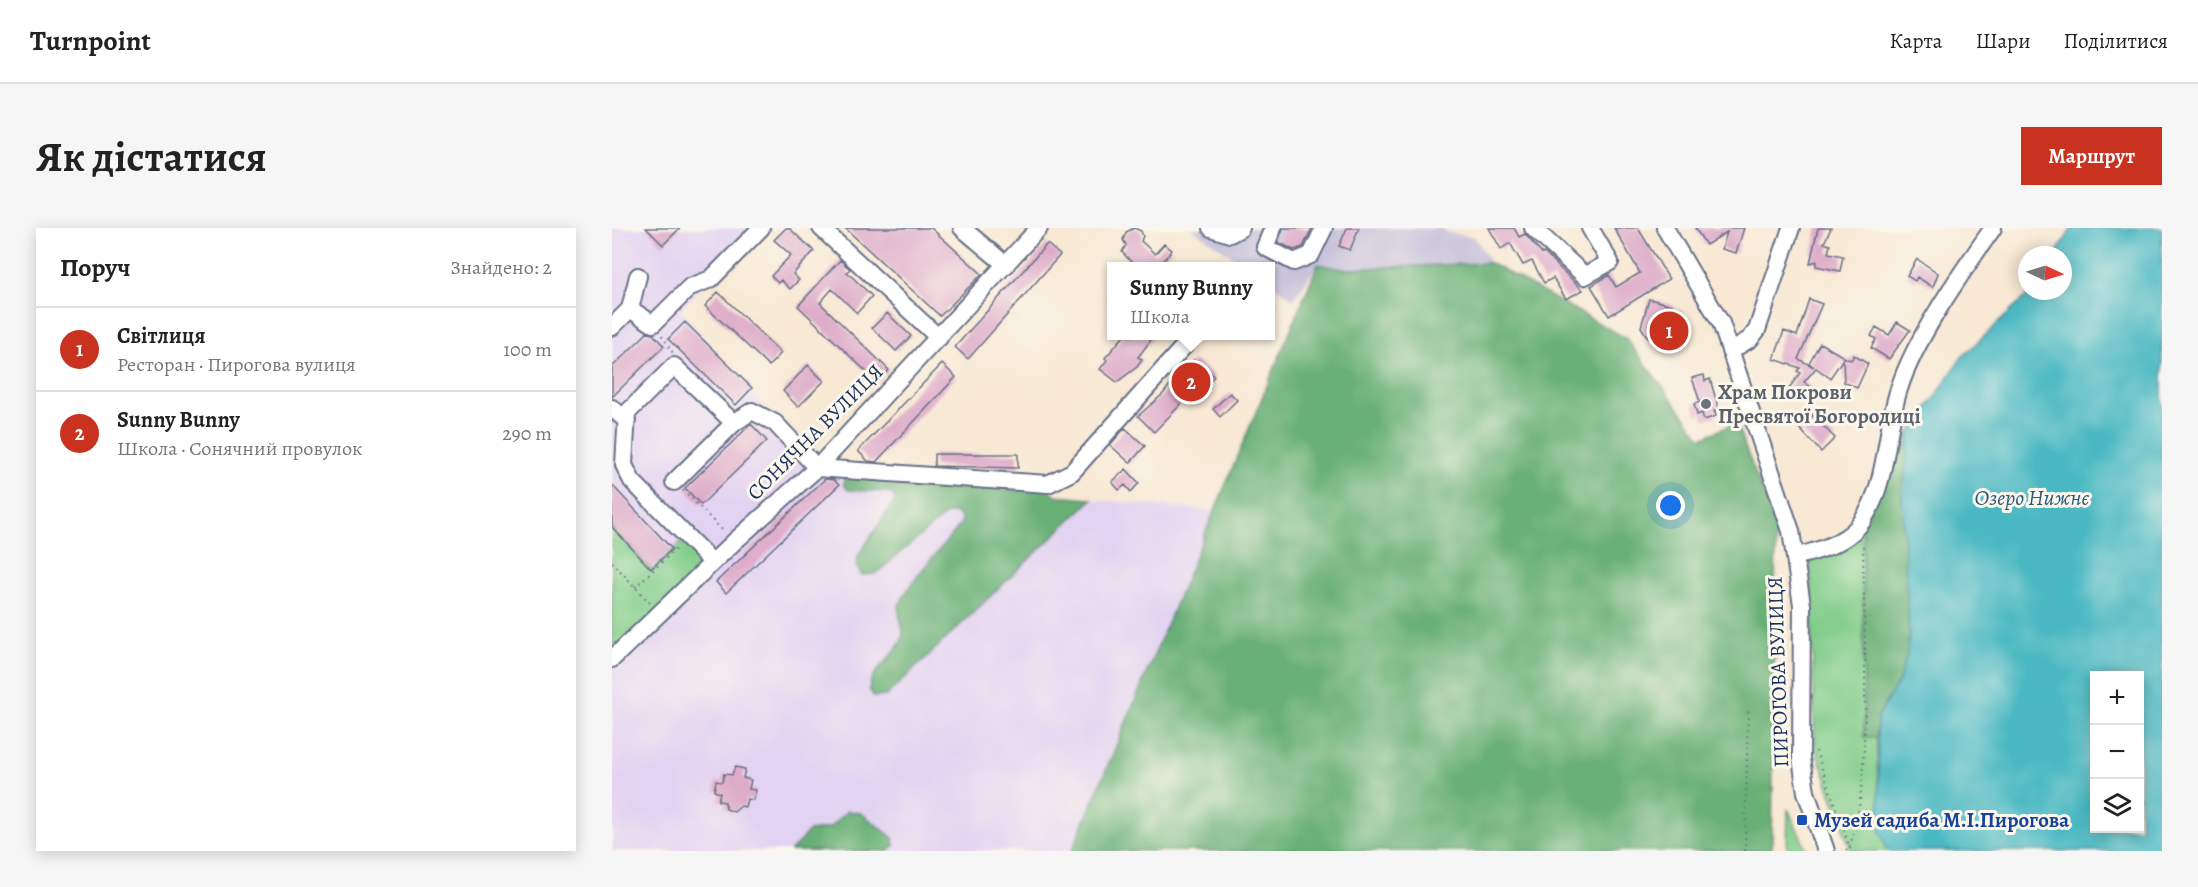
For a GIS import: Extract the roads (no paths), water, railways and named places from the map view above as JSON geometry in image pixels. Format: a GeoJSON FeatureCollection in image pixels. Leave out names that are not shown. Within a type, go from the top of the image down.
{"type":"FeatureCollection","features":[{"type":"Feature","properties":{"kind":"street"},"geometry":{"type":"LineString","coordinates":[[630,309],[653,324],[690,287],[711,279],[761,228]]}},
{"type":"Feature","properties":{"kind":"street"},"geometry":{"type":"LineString","coordinates":[[821,228],[939,338]]}},
{"type":"Feature","properties":{"kind":"street"},"geometry":{"type":"LineString","coordinates":[[962,228],[1006,265]]}},
{"type":"Feature","properties":{"kind":"street","name":"СОНЯЧНА ВУЛИЦЯ"},"geometry":{"type":"LineString","coordinates":[[612,659],[661,614],[712,562],[817,468],[1039,228]]}},
{"type":"Feature","properties":{"kind":"street"},"geometry":{"type":"LineString","coordinates":[[1211,228],[1230,234],[1241,228]]}},
{"type":"Feature","properties":{"kind":"street"},"geometry":{"type":"LineString","coordinates":[[1273,228],[1265,247],[1294,262],[1311,255],[1324,228]]}},
{"type":"Feature","properties":{"kind":"street"},"geometry":{"type":"LineString","coordinates":[[1533,228],[1585,276],[1610,262],[1590,228]]}},
{"type":"Feature","properties":{"kind":"street","name":"ПИРОГОВА ВУЛИЦЯ"},"geometry":{"type":"LineString","coordinates":[[1665,228],[1717,316],[1785,508],[1797,556],[1802,605],[1801,758],[1811,808],[1826,851]]}},
{"type":"Feature","properties":{"kind":"street"},"geometry":{"type":"LineString","coordinates":[[1730,351],[1750,339],[1759,325],[1791,228]]}},
{"type":"Feature","properties":{"kind":"street"},"geometry":{"type":"LineString","coordinates":[[1797,556],[1835,543],[1855,530],[1863,521],[1881,473],[1895,401],[1906,370],[1924,336],[1993,228]]}},
{"type":"Feature","properties":{"kind":"street"},"geometry":{"type":"LineString","coordinates":[[612,327],[630,309],[638,276]]}},
{"type":"Feature","properties":{"kind":"street"},"geometry":{"type":"LineString","coordinates":[[674,482],[734,423],[752,411],[775,423],[817,468],[1041,485],[1054,483],[1072,472],[1189,340]]}},
{"type":"Feature","properties":{"kind":"street"},"geometry":{"type":"LineString","coordinates":[[712,562],[632,481],[624,465],[627,412],[674,366],[734,423]]}},
{"type":"Feature","properties":{"kind":"street"},"geometry":{"type":"LineString","coordinates":[[612,408],[627,421]]}},
{"type":"Feature","properties":{"kind":"water","name":"Озеро Нижнє"},"geometry":{"type":"Polygon","coordinates":[[[2072,228],[2162,228],[2162,851],[1888,851],[1880,831],[1877,718],[1899,681],[1907,654],[1909,635],[1902,497],[1910,433],[1962,357],[2022,300],[2072,300],[2072,246],[2061,246],[2072,228]]]}},
{"type":"Feature","properties":{"kind":"place","name":"Світлиця"},"geometry":{"type":"Point","coordinates":[1669,331]}},
{"type":"Feature","properties":{"kind":"place","name":"Sunny Bunny"},"geometry":{"type":"Point","coordinates":[1191,382]}},
{"type":"Feature","properties":{"kind":"place","name":"Храм Покрови Пресвятої Богородиці"},"geometry":{"type":"Point","coordinates":[1706,404]}},
{"type":"Feature","properties":{"kind":"place","name":"Музей садиба М.І.Пирогова"},"geometry":{"type":"Point","coordinates":[1802,820]}}]}
